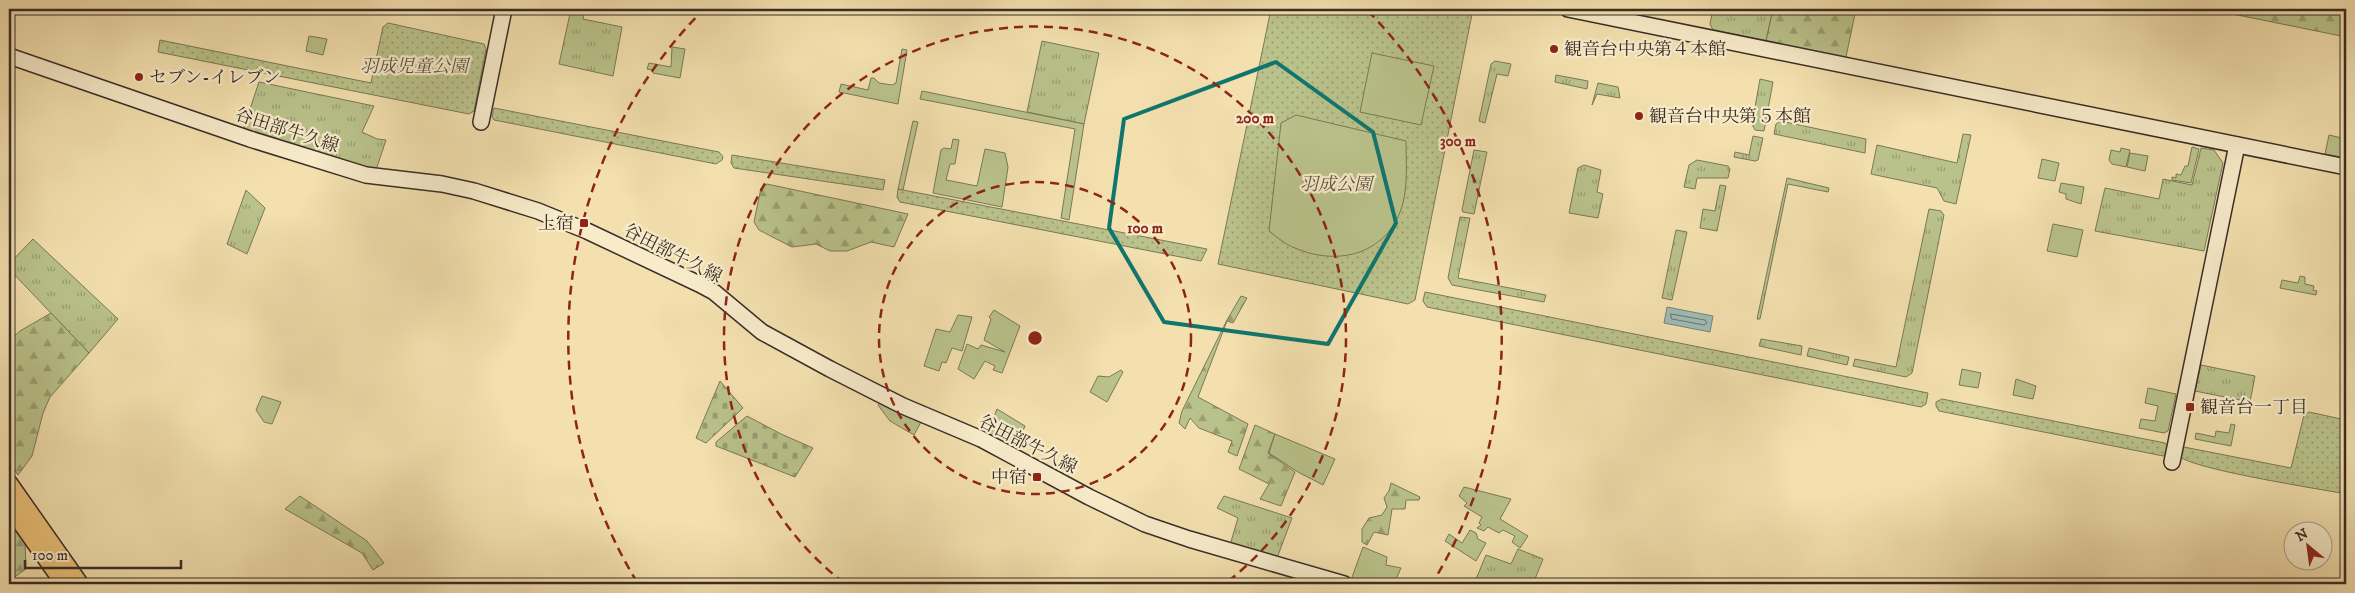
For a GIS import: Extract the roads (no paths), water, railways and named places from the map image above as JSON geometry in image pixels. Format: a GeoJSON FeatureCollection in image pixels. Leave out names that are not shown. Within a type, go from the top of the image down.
{"type":"FeatureCollection","features":[{"type":"Feature","properties":{"kind":"main road"},"geometry":{"type":"LineString","coordinates":[[481,122],[504,9]]}},
{"type":"Feature","properties":{"kind":"main road"},"geometry":{"type":"LineString","coordinates":[[1568,9],[2346,167]]}},
{"type":"Feature","properties":{"kind":"main road","name":"谷田部牛久線"},"geometry":{"type":"LineString","coordinates":[[9,56],[250,139],[366,175],[442,184],[474,191],[550,215],[714,292],[762,332],[849,379],[929,418],[981,439],[1089,497],[1145,524],[1189,540],[1344,584]]}},
{"type":"Feature","properties":{"kind":"main road"},"geometry":{"type":"LineString","coordinates":[[2172,462],[2237,145]]}},
{"type":"Feature","properties":{"kind":"main road"},"geometry":{"type":"LineString","coordinates":[[9,484],[80,584]]}},
{"type":"Feature","properties":{"kind":"main road"},"geometry":{"type":"LineString","coordinates":[[9,506],[64,584]]}},
{"type":"Feature","properties":{"kind":"water"},"geometry":{"type":"Polygon","coordinates":[[[1667,307],[1713,316],[1710,332],[1664,323],[1667,307]]]}},
{"type":"Feature","properties":{"kind":"place","name":"観音台中央第４本館"},"geometry":{"type":"Point","coordinates":[1554,49]}},
{"type":"Feature","properties":{"kind":"place","name":"セブン-イレブン"},"geometry":{"type":"Point","coordinates":[139,77]}},
{"type":"Feature","properties":{"kind":"place","name":"観音台中央第５本館"},"geometry":{"type":"Point","coordinates":[1639,116]}},
{"type":"Feature","properties":{"kind":"place","name":"上宿"},"geometry":{"type":"Point","coordinates":[584,223]}},
{"type":"Feature","properties":{"kind":"place","name":"観音台一丁目"},"geometry":{"type":"Point","coordinates":[2190,407]}},
{"type":"Feature","properties":{"kind":"place","name":"中宿"},"geometry":{"type":"Point","coordinates":[1037,477]}},
{"type":"Feature","properties":{"kind":"park label","name":"羽成児童公園"},"geometry":{"type":"Point","coordinates":[414,66]}},
{"type":"Feature","properties":{"kind":"park label","name":"羽成公園"},"geometry":{"type":"Point","coordinates":[1336,184]}}]}
